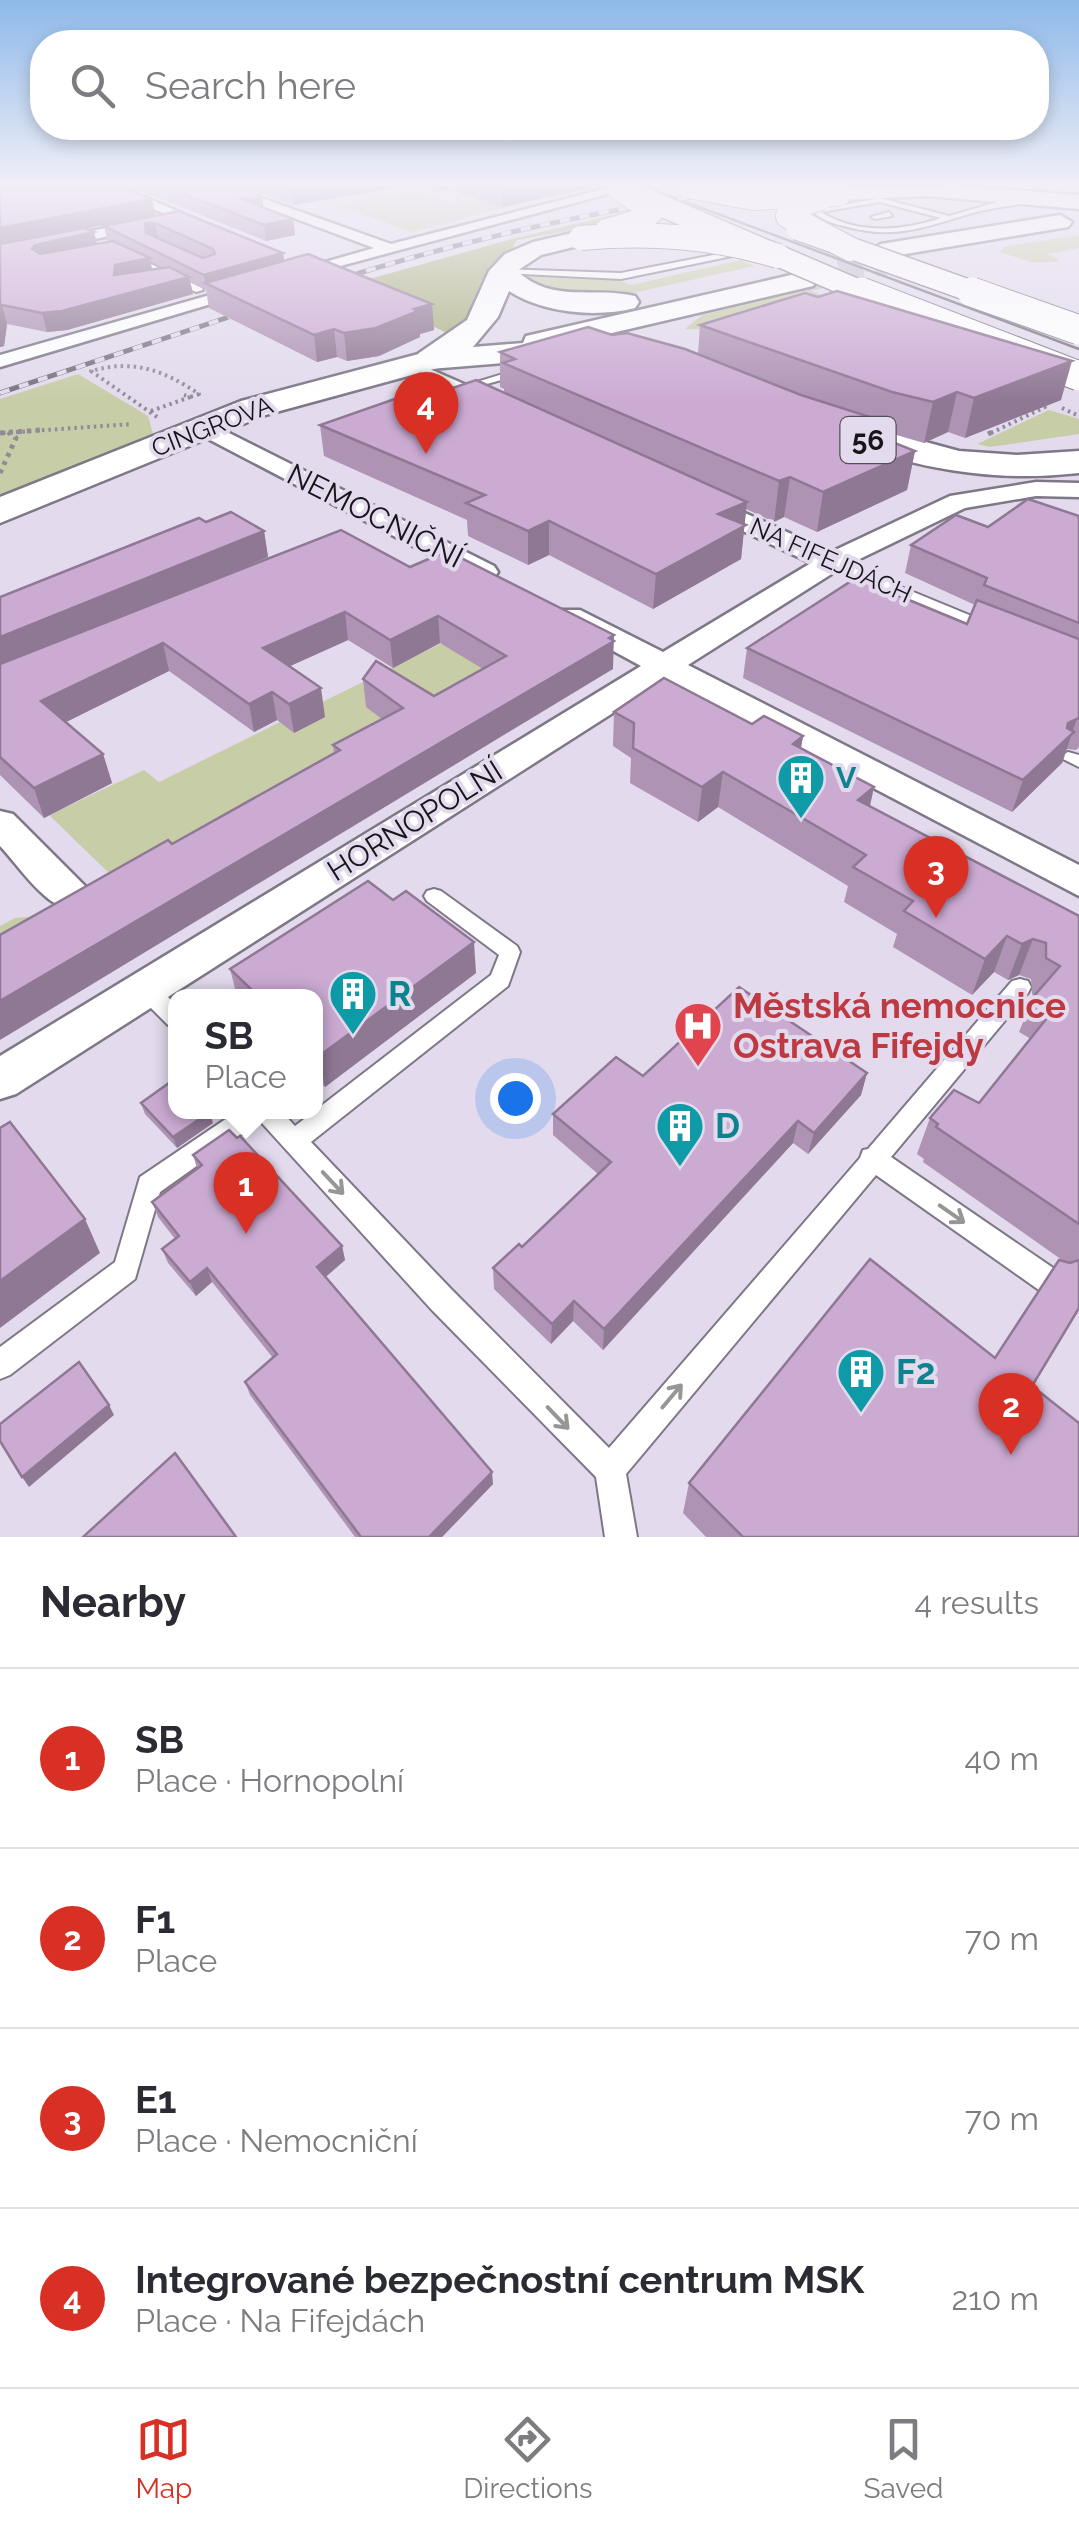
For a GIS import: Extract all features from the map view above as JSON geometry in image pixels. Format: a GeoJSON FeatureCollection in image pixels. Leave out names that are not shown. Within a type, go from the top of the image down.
{"type":"FeatureCollection","features":[{"type":"Feature","properties":{"kind":"main road"},"geometry":{"type":"LineString","coordinates":[[426,366],[479,328],[502,271],[522,258]]}},
{"type":"Feature","properties":{"kind":"main road"},"geometry":{"type":"LineString","coordinates":[[762,258],[786,270]]}},
{"type":"Feature","properties":{"kind":"main road"},"geometry":{"type":"LineString","coordinates":[[502,271],[519,288],[541,297],[599,303],[648,298],[786,270]]}},
{"type":"Feature","properties":{"kind":"main road"},"geometry":{"type":"LineString","coordinates":[[426,366],[550,348],[616,331],[786,270]]}},
{"type":"Feature","properties":{"kind":"main road"},"geometry":{"type":"LineString","coordinates":[[426,366],[616,331],[786,270]]}},
{"type":"Feature","properties":{"kind":"main road"},"geometry":{"type":"LineString","coordinates":[[665,344],[668,328],[690,307]]}},
{"type":"Feature","properties":{"kind":"main road","name":"CINGROVA"},"geometry":{"type":"LineString","coordinates":[[0,511],[192,406],[318,388],[426,366]]}},
{"type":"Feature","properties":{"kind":"main road","name":"56"},"geometry":{"type":"LineString","coordinates":[[804,416],[927,459],[1034,478],[1079,462]]}},
{"type":"Feature","properties":{"kind":"street"},"geometry":{"type":"LineString","coordinates":[[284,258],[312,269]]}},
{"type":"Feature","properties":{"kind":"street"},"geometry":{"type":"LineString","coordinates":[[0,361],[341,258]]}},
{"type":"Feature","properties":{"kind":"street"},"geometry":{"type":"LineString","coordinates":[[759,258],[1079,376]]}},
{"type":"Feature","properties":{"kind":"street"},"geometry":{"type":"LineString","coordinates":[[896,258],[1079,330]]}},
{"type":"Feature","properties":{"kind":"street"},"geometry":{"type":"LineString","coordinates":[[426,366],[459,389],[528,422]]}},
{"type":"Feature","properties":{"kind":"street","name":"NEMOCNIČNÍ"},"geometry":{"type":"LineString","coordinates":[[192,406],[384,521],[512,586]]}},
{"type":"Feature","properties":{"kind":"street","name":"HORNOPOLNÍ"},"geometry":{"type":"LineString","coordinates":[[0,1080],[830,562],[958,501],[1034,478],[1079,490]]}},
{"type":"Feature","properties":{"kind":"street","name":"NA FIFEJDÁCH"},"geometry":{"type":"LineString","coordinates":[[685,494],[830,562]]}},
{"type":"Feature","properties":{"kind":"street"},"geometry":{"type":"LineString","coordinates":[[345,537],[384,521]]}},
{"type":"Feature","properties":{"kind":"street"},"geometry":{"type":"LineString","coordinates":[[546,604],[1079,882]]}},
{"type":"Feature","properties":{"kind":"street"},"geometry":{"type":"LineString","coordinates":[[0,822],[74,900]]}},
{"type":"Feature","properties":{"kind":"lane"},"geometry":{"type":"LineString","coordinates":[[136,258],[199,290]]}},
{"type":"Feature","properties":{"kind":"lane"},"geometry":{"type":"LineString","coordinates":[[502,271],[622,276],[711,258]]}},
{"type":"Feature","properties":{"kind":"lane"},"geometry":{"type":"LineString","coordinates":[[157,281],[176,275]]}},
{"type":"Feature","properties":{"kind":"lane"},"geometry":{"type":"LineString","coordinates":[[459,389],[558,361]]}},
{"type":"Feature","properties":{"kind":"lane","name":"NA FIFEJDÁCH"},"geometry":{"type":"LineString","coordinates":[[830,562],[996,631]]}},
{"type":"Feature","properties":{"kind":"lane"},"geometry":{"type":"LineString","coordinates":[[899,610],[916,598]]}},
{"type":"Feature","properties":{"kind":"lane"},"geometry":{"type":"LineString","coordinates":[[323,1118],[500,980],[510,952],[434,896]]}},
{"type":"Feature","properties":{"kind":"lane"},"geometry":{"type":"LineString","coordinates":[[610,1470],[1020,987]]}},
{"type":"Feature","properties":{"kind":"lane"},"geometry":{"type":"LineString","coordinates":[[146,989],[168,1011]]}},
{"type":"Feature","properties":{"kind":"lane"},"geometry":{"type":"LineString","coordinates":[[0,1364],[126,1270],[149,1185],[244,1119]]}},
{"type":"Feature","properties":{"kind":"lane"},"geometry":{"type":"LineString","coordinates":[[273,1119],[610,1470],[621,1537]]}},
{"type":"Feature","properties":{"kind":"lane"},"geometry":{"type":"LineString","coordinates":[[294,1141],[322,1119]]}},
{"type":"Feature","properties":{"kind":"lane"},"geometry":{"type":"LineString","coordinates":[[872,1158],[1049,1280]]}},
{"type":"Feature","properties":{"kind":"path"},"geometry":{"type":"LineString","coordinates":[[136,361],[178,379],[200,394],[192,406],[151,411],[91,371],[136,361]]}},
{"type":"Feature","properties":{"kind":"path"},"geometry":{"type":"LineString","coordinates":[[984,436],[1044,407],[1052,394]]}},
{"type":"Feature","properties":{"kind":"path"},"geometry":{"type":"LineString","coordinates":[[0,433],[163,423]]}},
{"type":"Feature","properties":{"kind":"path"},"geometry":{"type":"LineString","coordinates":[[0,473],[16,438],[8,432]]}},
{"type":"Feature","properties":{"kind":"green space"},"geometry":{"type":"Polygon","coordinates":[[[445,258],[499,258],[482,280],[468,314],[449,334],[424,322],[302,298],[445,258]]]}},
{"type":"Feature","properties":{"kind":"green space"},"geometry":{"type":"Polygon","coordinates":[[[1018,258],[1059,259],[1056,262],[1018,258]]]}},
{"type":"Feature","properties":{"kind":"green space"},"geometry":{"type":"Polygon","coordinates":[[[741,260],[754,266],[602,300],[542,292],[524,276],[593,276],[631,285],[741,260]]]}},
{"type":"Feature","properties":{"kind":"green space"},"geometry":{"type":"Polygon","coordinates":[[[806,288],[831,299],[770,331],[685,329],[702,315],[806,288]]]}},
{"type":"Feature","properties":{"kind":"green space"},"geometry":{"type":"Polygon","coordinates":[[[78,374],[148,416],[154,437],[0,500],[0,399],[78,374]]]}},
{"type":"Feature","properties":{"kind":"green space"},"geometry":{"type":"Polygon","coordinates":[[[1049,410],[1079,419],[1079,434],[990,447],[977,444],[1049,410]]]}},
{"type":"Feature","properties":{"kind":"green space"},"geometry":{"type":"Polygon","coordinates":[[[442,643],[535,662],[0,982],[0,926],[15,918],[49,915],[113,877],[49,815],[144,770],[159,782],[280,722],[294,732],[312,707],[442,643]]]}},
{"type":"Feature","properties":{"kind":"building"},"geometry":{"type":"Polygon","coordinates":[[[0,258],[149,258],[115,265],[114,275],[169,267],[189,277],[62,311],[42,313],[2,305],[0,316],[0,258]]]}},
{"type":"Feature","properties":{"kind":"building"},"geometry":{"type":"Polygon","coordinates":[[[169,258],[266,258],[204,275],[169,258]]]}},
{"type":"Feature","properties":{"kind":"building"},"geometry":{"type":"Polygon","coordinates":[[[295,258],[317,258],[432,304],[376,328],[344,333],[334,329],[314,335],[205,283],[295,258]]]}},
{"type":"Feature","properties":{"kind":"building"},"geometry":{"type":"Polygon","coordinates":[[[837,291],[1072,361],[974,398],[957,392],[933,402],[892,392],[700,325],[805,293],[818,297],[837,291]]]}},
{"type":"Feature","properties":{"kind":"building"},"geometry":{"type":"Polygon","coordinates":[[[588,327],[685,349],[801,395],[889,423],[877,427],[893,433],[882,438],[915,451],[823,492],[790,477],[779,481],[503,363],[515,359],[500,352],[588,327]]]}},
{"type":"Feature","properties":{"kind":"building"},"geometry":{"type":"Polygon","coordinates":[[[476,380],[747,502],[718,514],[746,525],[656,574],[549,521],[528,531],[466,503],[485,495],[320,425],[412,393],[415,384],[438,393],[476,380]]]}},
{"type":"Feature","properties":{"kind":"building"},"geometry":{"type":"Polygon","coordinates":[[[1028,499],[1079,516],[1079,623],[984,585],[987,578],[911,545],[956,515],[988,527],[1028,499]]]}},
{"type":"Feature","properties":{"kind":"building"},"geometry":{"type":"Polygon","coordinates":[[[231,512],[264,531],[0,637],[0,597],[199,518],[206,522],[231,512]]]}},
{"type":"Feature","properties":{"kind":"building"},"geometry":{"type":"Polygon","coordinates":[[[341,530],[410,567],[447,551],[614,635],[609,638],[614,641],[0,1001],[0,935],[168,840],[172,844],[340,750],[333,745],[403,708],[363,679],[376,661],[434,696],[506,656],[438,616],[390,640],[345,612],[263,648],[321,688],[289,704],[272,692],[249,704],[163,643],[41,701],[103,754],[34,788],[0,757],[0,664],[341,530]]]}},
{"type":"Feature","properties":{"kind":"building"},"geometry":{"type":"Polygon","coordinates":[[[856,578],[967,624],[977,600],[1079,639],[1079,718],[1068,723],[1067,728],[1074,732],[1023,780],[747,648],[856,578]]]}},
{"type":"Feature","properties":{"kind":"building"},"geometry":{"type":"Polygon","coordinates":[[[664,678],[752,724],[764,716],[803,736],[793,744],[874,787],[858,800],[1079,916],[1079,1224],[936,1127],[938,1124],[930,1118],[954,1090],[979,1103],[1055,1008],[1034,996],[1060,966],[1046,958],[1046,943],[1033,939],[1022,944],[1007,936],[985,959],[904,911],[913,901],[853,867],[866,855],[723,772],[702,787],[633,748],[634,723],[614,712],[664,678]]]}},
{"type":"Feature","properties":{"kind":"building","name":"R"},"geometry":{"type":"Polygon","coordinates":[[[368,881],[393,900],[406,891],[474,942],[323,1053],[323,989],[251,989],[230,969],[368,881]]]}},
{"type":"Feature","properties":{"kind":"building","name":"D"},"geometry":{"type":"Polygon","coordinates":[[[739,987],[867,1073],[814,1133],[798,1121],[604,1329],[574,1301],[552,1324],[493,1268],[519,1244],[522,1247],[611,1162],[553,1114],[616,1057],[643,1076],[739,987]]]}},
{"type":"Feature","properties":{"kind":"building"},"geometry":{"type":"Polygon","coordinates":[[[168,1084],[168,1119],[200,1119],[173,1137],[141,1103],[168,1084]]]}},
{"type":"Feature","properties":{"kind":"building"},"geometry":{"type":"Polygon","coordinates":[[[10,1122],[85,1219],[0,1281],[0,1128],[10,1122]]]}},
{"type":"Feature","properties":{"kind":"building"},"geometry":{"type":"Polygon","coordinates":[[[229,1130],[237,1138],[240,1136],[342,1246],[317,1267],[492,1472],[429,1537],[361,1537],[245,1382],[277,1354],[207,1268],[190,1282],[162,1249],[179,1236],[152,1202],[202,1165],[193,1155],[229,1130]]]}},
{"type":"Feature","properties":{"kind":"building","name":"F2"},"geometry":{"type":"Polygon","coordinates":[[[870,1259],[995,1358],[1059,1260],[1079,1260],[1079,1308],[1032,1386],[1079,1423],[1079,1537],[743,1537],[689,1483],[870,1259]]]}},
{"type":"Feature","properties":{"kind":"building"},"geometry":{"type":"Polygon","coordinates":[[[79,1362],[109,1405],[22,1477],[0,1441],[0,1424],[79,1362]]]}},
{"type":"Feature","properties":{"kind":"building"},"geometry":{"type":"Polygon","coordinates":[[[175,1453],[236,1537],[83,1537],[175,1453]]]}},
{"type":"Feature","properties":{"kind":"tunnel"},"geometry":{"type":"LineString","coordinates":[[804,280],[902,259]]}},
{"type":"Feature","properties":{"kind":"tram line"},"geometry":{"type":"LineString","coordinates":[[835,258],[1079,349]]}},
{"type":"Feature","properties":{"kind":"railway"},"geometry":{"type":"LineString","coordinates":[[328,283],[413,258]]}},
{"type":"Feature","properties":{"kind":"railway"},"geometry":{"type":"LineString","coordinates":[[0,393],[253,309]]}},
{"type":"Feature","properties":{"kind":"place","name":"Integrované bezpečnostní centrum MSK"},"geometry":{"type":"Point","coordinates":[426,454]}},
{"type":"Feature","properties":{"kind":"place","name":"V"},"geometry":{"type":"Point","coordinates":[801,820]}},
{"type":"Feature","properties":{"kind":"place","name":"E1"},"geometry":{"type":"Point","coordinates":[936,918]}},
{"type":"Feature","properties":{"kind":"place","name":"R"},"geometry":{"type":"Point","coordinates":[353,1036]}},
{"type":"Feature","properties":{"kind":"place","name":"Městská nemocnice Ostrava Fifejdy"},"geometry":{"type":"Point","coordinates":[698,1068]}},
{"type":"Feature","properties":{"kind":"place","name":"D"},"geometry":{"type":"Point","coordinates":[680,1168]}},
{"type":"Feature","properties":{"kind":"place","name":"SB"},"geometry":{"type":"Point","coordinates":[246,1234]}},
{"type":"Feature","properties":{"kind":"place","name":"F2"},"geometry":{"type":"Point","coordinates":[861,1414]}},
{"type":"Feature","properties":{"kind":"place","name":"F1"},"geometry":{"type":"Point","coordinates":[1011,1455]}}]}
